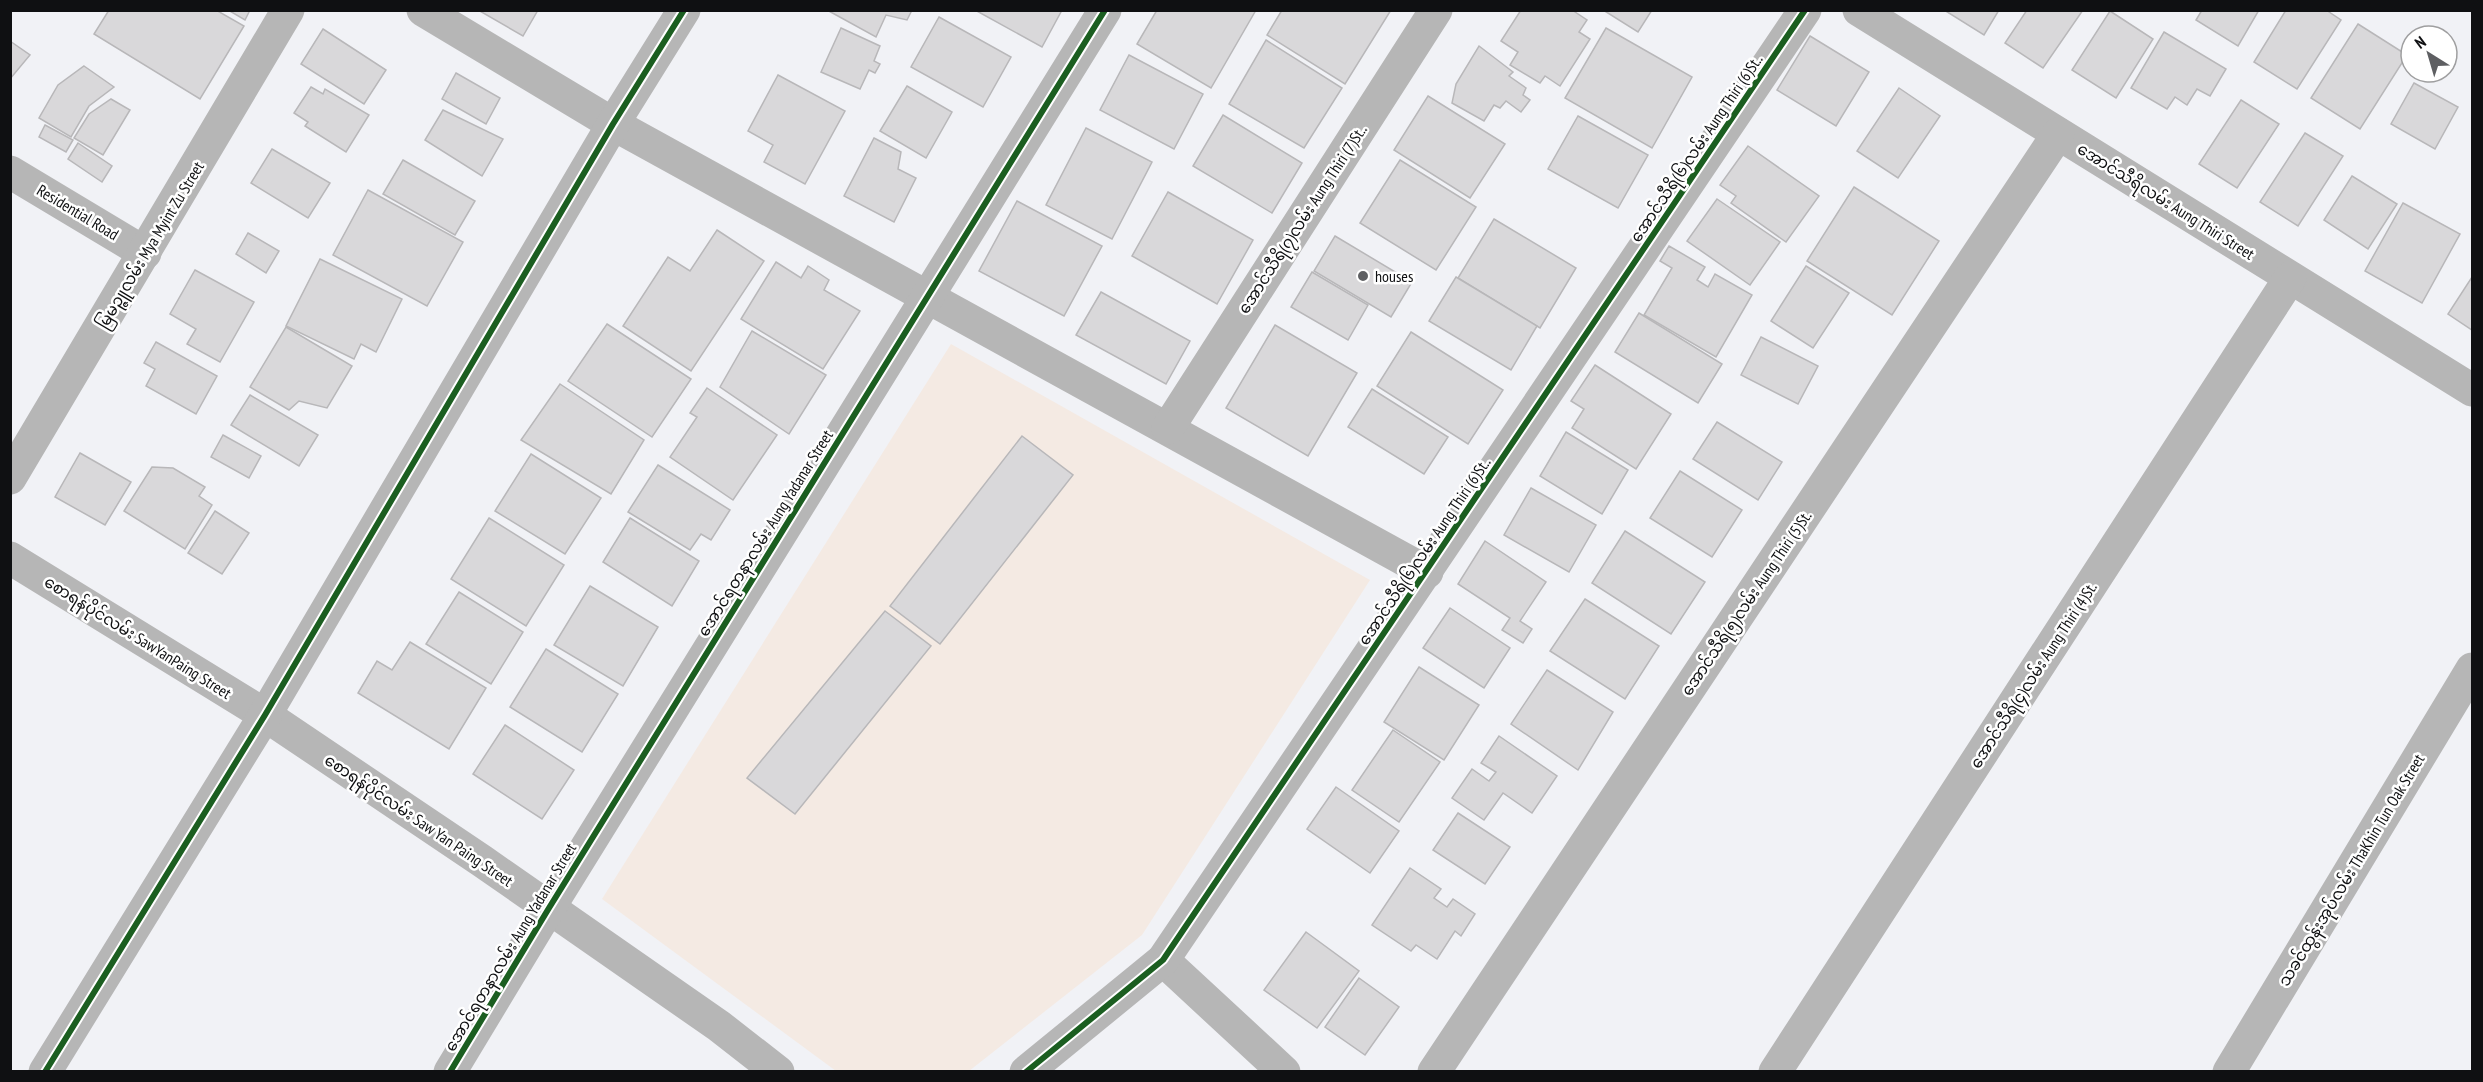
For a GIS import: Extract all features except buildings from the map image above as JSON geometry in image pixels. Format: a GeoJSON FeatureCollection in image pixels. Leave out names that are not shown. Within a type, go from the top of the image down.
{"type":"FeatureCollection","features":[{"type":"Feature","properties":{"kind":"street","name":"မြမဉ္ဇူလမ်း Mya Myint Zu Street"},"geometry":{"type":"LineString","coordinates":[[10,478],[288,10]]}},
{"type":"Feature","properties":{"kind":"street"},"geometry":{"type":"LineString","coordinates":[[423,10],[613,124],[1427,572]]}},
{"type":"Feature","properties":{"kind":"street"},"geometry":{"type":"LineString","coordinates":[[45,1071],[265,715],[613,124],[684,10]]}},
{"type":"Feature","properties":{"kind":"street","name":"အောင်ရတနာလမ်း Aung Yadanar Street"},"geometry":{"type":"LineString","coordinates":[[450,1071],[1105,10]]}},
{"type":"Feature","properties":{"kind":"street","name":"အောင်သီရိ(၇)လမ်း Aung Thiri (7)St.."},"geometry":{"type":"LineString","coordinates":[[1168,428],[1436,10]]}},
{"type":"Feature","properties":{"kind":"street","name":"အောင်သီရိ(၆)လမ်း Aung Thiri (6)St.."},"geometry":{"type":"LineString","coordinates":[[1026,1071],[1163,960],[1805,10]]}},
{"type":"Feature","properties":{"kind":"street","name":"အောင်သီရိလမ်း Aung Thiri Street"},"geometry":{"type":"LineString","coordinates":[[1859,10],[2472,390]]}},
{"type":"Feature","properties":{"kind":"street","name":"အောင်သီရိ(၅)လမ်း Aung Thiri (5)St."},"geometry":{"type":"LineString","coordinates":[[1434,1071],[2058,134]]}},
{"type":"Feature","properties":{"kind":"street","name":"Residential Road"},"geometry":{"type":"LineString","coordinates":[[10,172],[145,253]]}},
{"type":"Feature","properties":{"kind":"street","name":"အောင်သီရိ(၄)လမ်း Aung Thiri (4)St."},"geometry":{"type":"LineString","coordinates":[[1775,1071],[2290,278]]}},
{"type":"Feature","properties":{"kind":"street","name":"စောရန်ပိုင်လမ်း SawYanPaing Street"},"geometry":{"type":"LineString","coordinates":[[10,558],[265,715]]}},
{"type":"Feature","properties":{"kind":"street","name":"သခင်ထွန်းအုပ်လမ်း ThaKhin Tun Oak Street"},"geometry":{"type":"LineString","coordinates":[[2229,1071],[2472,669]]}},
{"type":"Feature","properties":{"kind":"street","name":"စောရန်ပိုင်လမ်း Saw Yan Paing Street"},"geometry":{"type":"LineString","coordinates":[[265,715],[549,908],[719,1026],[778,1071]]}},
{"type":"Feature","properties":{"kind":"street"},"geometry":{"type":"LineString","coordinates":[[1163,960],[1284,1071]]}},
{"type":"Feature","properties":{"kind":"shaded area"},"geometry":{"type":"Polygon","coordinates":[[[951,344],[1370,580],[1142,935],[969,1071],[836,1071],[602,899],[951,344]]]}},
{"type":"Feature","properties":{"kind":"cycle path"},"geometry":{"type":"LineString","coordinates":[[45,1072],[265,715],[613,124],[684,10]]}},
{"type":"Feature","properties":{"kind":"cycle path"},"geometry":{"type":"LineString","coordinates":[[450,1072],[549,908],[1105,10]]}},
{"type":"Feature","properties":{"kind":"cycle path"},"geometry":{"type":"LineString","coordinates":[[1026,1072],[1163,960],[1805,10]]}},
{"type":"Feature","properties":{"kind":"place","name":"houses"},"geometry":{"type":"Point","coordinates":[1363,276]}}]}
